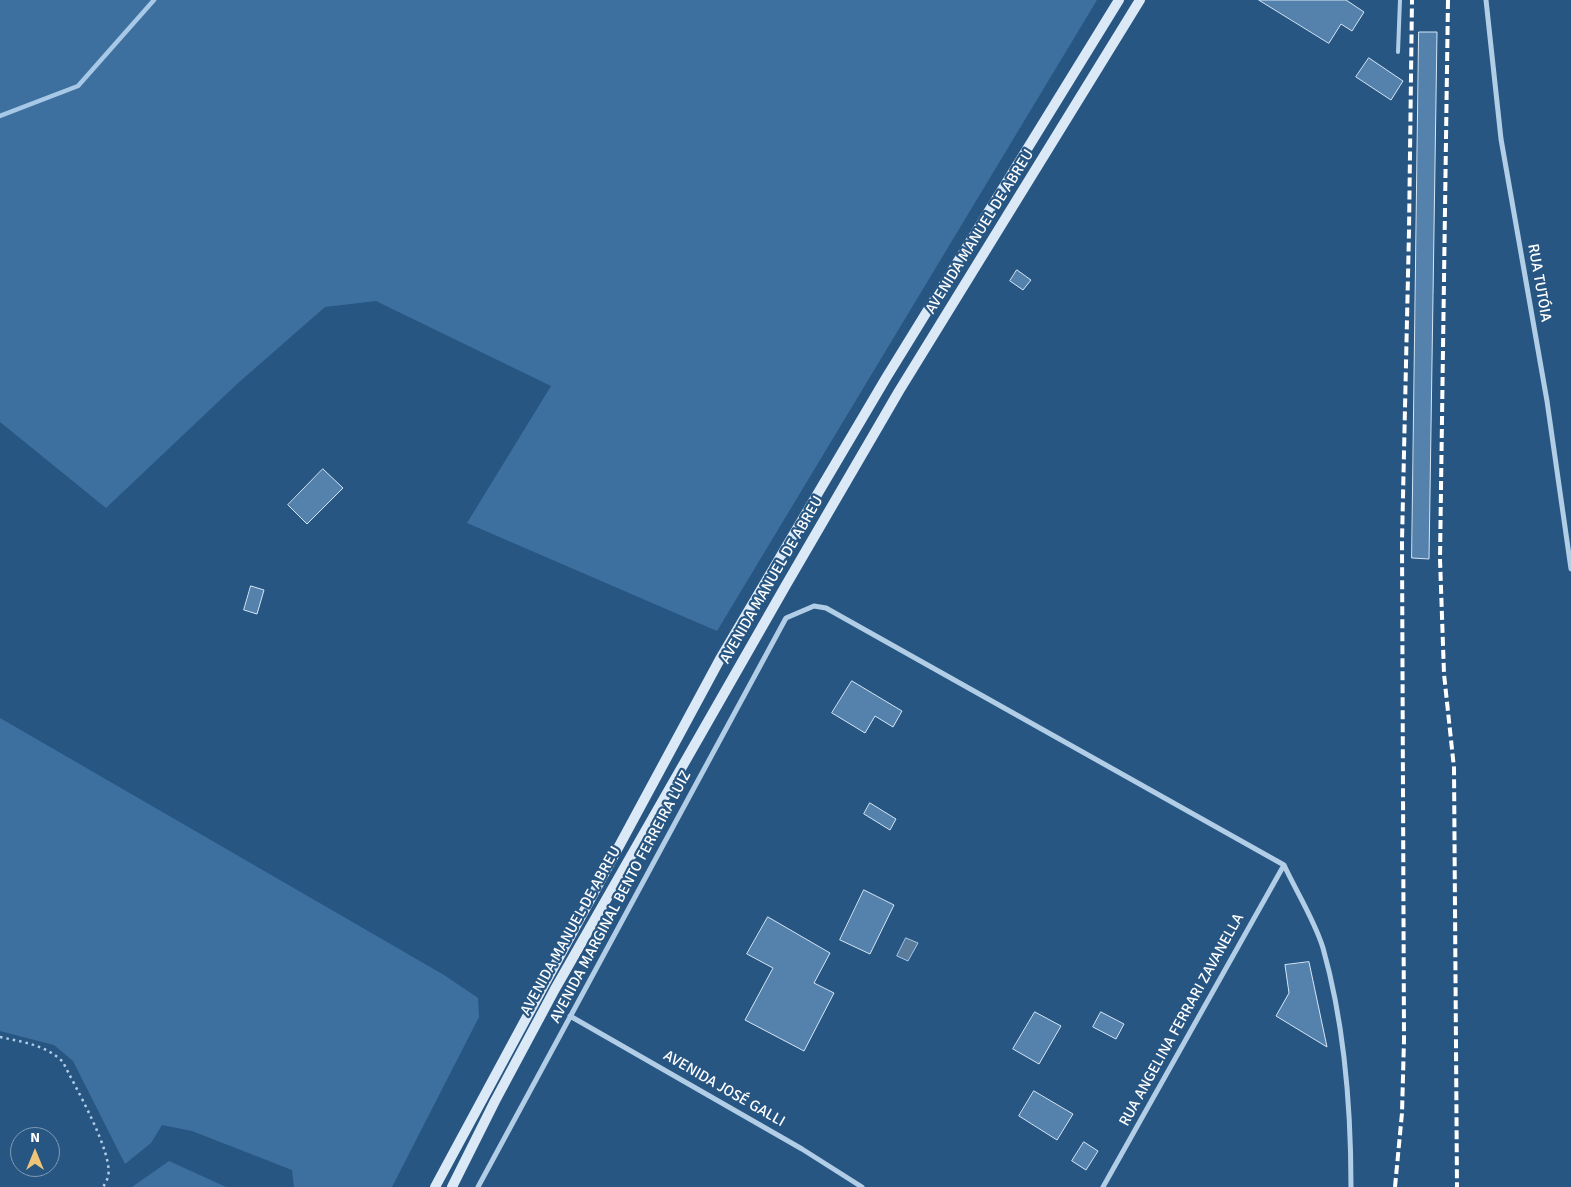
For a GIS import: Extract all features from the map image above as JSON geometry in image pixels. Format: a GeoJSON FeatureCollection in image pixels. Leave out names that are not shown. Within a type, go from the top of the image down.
{"type":"FeatureCollection","features":[{"type":"Feature","properties":{"kind":"main road","name":"AVENIDA MANUEL DE ABREU"},"geometry":{"type":"LineString","coordinates":[[435,1187],[720,659],[886,378],[1119,0]]}},
{"type":"Feature","properties":{"kind":"main road","name":"AVENIDA MANUEL DE ABREU"},"geometry":{"type":"LineString","coordinates":[[452,1187],[495,1101],[555,989],[786,585],[900,391],[1140,0]]}},
{"type":"Feature","properties":{"kind":"street","name":"RUA TUTÓIA"},"geometry":{"type":"LineString","coordinates":[[1486,0],[1501,139],[1547,401],[1571,569]]}},
{"type":"Feature","properties":{"kind":"street","name":"AVENIDA MARGINAL BENTO FERREIRA LUIZ"},"geometry":{"type":"LineString","coordinates":[[478,1187],[786,618],[814,606],[826,608],[1284,865]]}},
{"type":"Feature","properties":{"kind":"street","name":"RUA ANGELINA FERRARI ZAVANELLA"},"geometry":{"type":"LineString","coordinates":[[1102,1187],[1284,865]]}},
{"type":"Feature","properties":{"kind":"street"},"geometry":{"type":"LineString","coordinates":[[1284,865],[1322,946],[1340,1025],[1351,1126],[1351,1187]]}},
{"type":"Feature","properties":{"kind":"street","name":"AVENIDA JOSÉ GALLI"},"geometry":{"type":"LineString","coordinates":[[570,1016],[802,1149],[862,1187]]}},
{"type":"Feature","properties":{"kind":"lane"},"geometry":{"type":"LineString","coordinates":[[1398,52],[1400,0]]}},
{"type":"Feature","properties":{"kind":"path"},"geometry":{"type":"LineString","coordinates":[[0,1037],[42,1047],[53,1052],[63,1062],[102,1143],[108,1160],[108,1176],[103,1187]]}},
{"type":"Feature","properties":{"kind":"shaded area"},"geometry":{"type":"Polygon","coordinates":[[[0,0],[1097,0],[717,631],[467,523],[551,386],[376,301],[325,307],[237,384],[106,508],[0,422],[0,0]]]}},
{"type":"Feature","properties":{"kind":"shaded area"},"geometry":{"type":"Polygon","coordinates":[[[0,718],[444,975],[478,998],[479,1017],[392,1187],[294,1187],[292,1170],[192,1131],[162,1125],[151,1143],[125,1164],[73,1061],[54,1045],[0,1031],[0,718]]]}},
{"type":"Feature","properties":{"kind":"shaded area"},"geometry":{"type":"Polygon","coordinates":[[[906,938],[918,943],[908,961],[897,956],[906,938]]]}},
{"type":"Feature","properties":{"kind":"shaded area"},"geometry":{"type":"Polygon","coordinates":[[[169,1161],[226,1187],[132,1187],[169,1161]]]}},
{"type":"Feature","properties":{"kind":"building"},"geometry":{"type":"Polygon","coordinates":[[[1259,0],[1346,0],[1364,12],[1352,31],[1341,24],[1329,43],[1259,0]]]}},
{"type":"Feature","properties":{"kind":"building"},"geometry":{"type":"Polygon","coordinates":[[[1419,32],[1437,32],[1429,559],[1412,558],[1419,32]]]}},
{"type":"Feature","properties":{"kind":"building"},"geometry":{"type":"Polygon","coordinates":[[[1369,58],[1403,81],[1391,100],[1356,77],[1369,58]]]}},
{"type":"Feature","properties":{"kind":"building"},"geometry":{"type":"Polygon","coordinates":[[[1017,270],[1031,280],[1023,290],[1010,281],[1017,270]]]}},
{"type":"Feature","properties":{"kind":"building"},"geometry":{"type":"Polygon","coordinates":[[[323,469],[343,488],[307,524],[288,505],[323,469]]]}},
{"type":"Feature","properties":{"kind":"building"},"geometry":{"type":"Polygon","coordinates":[[[251,586],[264,590],[257,614],[244,610],[251,586]]]}},
{"type":"Feature","properties":{"kind":"building"},"geometry":{"type":"Polygon","coordinates":[[[852,681],[902,711],[893,727],[875,716],[865,733],[832,713],[852,681]]]}},
{"type":"Feature","properties":{"kind":"building"},"geometry":{"type":"Polygon","coordinates":[[[870,803],[896,819],[890,830],[864,814],[870,803]]]}},
{"type":"Feature","properties":{"kind":"building"},"geometry":{"type":"Polygon","coordinates":[[[864,890],[894,905],[870,954],[840,940],[864,890]]]}},
{"type":"Feature","properties":{"kind":"building"},"geometry":{"type":"Polygon","coordinates":[[[768,917],[830,953],[814,983],[834,993],[804,1051],[745,1020],[773,968],[747,954],[768,917]]]}},
{"type":"Feature","properties":{"kind":"building"},"geometry":{"type":"Polygon","coordinates":[[[1309,962],[1327,1047],[1276,1016],[1289,993],[1285,965],[1309,962]]]}},
{"type":"Feature","properties":{"kind":"building"},"geometry":{"type":"Polygon","coordinates":[[[1035,1012],[1061,1026],[1039,1064],[1013,1049],[1035,1012]]]}},
{"type":"Feature","properties":{"kind":"building"},"geometry":{"type":"Polygon","coordinates":[[[1101,1012],[1124,1024],[1116,1039],[1093,1027],[1101,1012]]]}},
{"type":"Feature","properties":{"kind":"building"},"geometry":{"type":"Polygon","coordinates":[[[1034,1091],[1073,1114],[1057,1140],[1019,1116],[1034,1091]]]}},
{"type":"Feature","properties":{"kind":"building"},"geometry":{"type":"Polygon","coordinates":[[[1084,1142],[1098,1151],[1086,1170],[1072,1161],[1084,1142]]]}},
{"type":"Feature","properties":{"kind":"waterway"},"geometry":{"type":"LineString","coordinates":[[0,116],[78,86],[154,0]]}},
{"type":"Feature","properties":{"kind":"railway"},"geometry":{"type":"LineString","coordinates":[[1395,1187],[1402,1113],[1404,1040],[1402,541],[1412,0]]}},
{"type":"Feature","properties":{"kind":"railway"},"geometry":{"type":"LineString","coordinates":[[1448,0],[1440,559],[1444,674],[1454,768],[1457,1187]]}}]}
